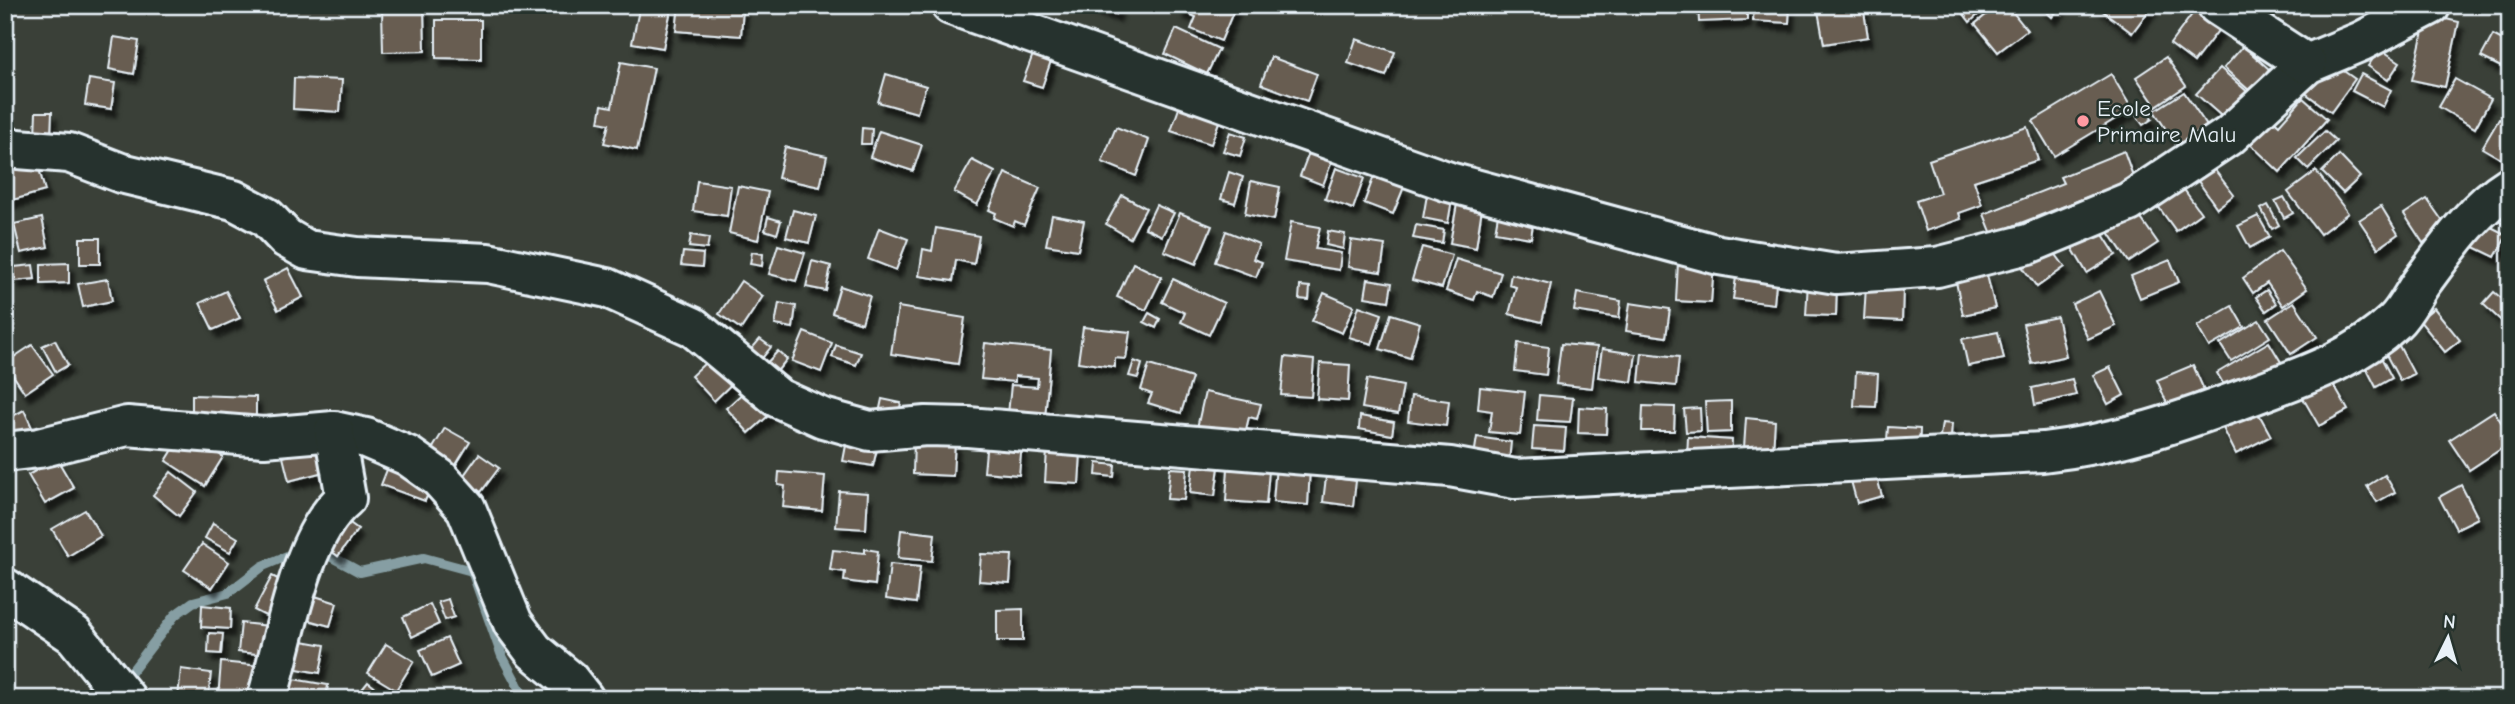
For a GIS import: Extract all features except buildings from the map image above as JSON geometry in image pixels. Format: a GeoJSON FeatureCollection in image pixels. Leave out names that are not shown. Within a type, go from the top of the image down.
{"type":"FeatureCollection","features":[{"type":"Feature","properties":{"kind":"street"},"geometry":{"type":"LineString","coordinates":[[951,5],[1449,182],[1720,255],[1836,274],[1937,267],[2028,244],[2129,202],[2230,135],[2307,64],[2362,41],[2431,5]]}},
{"type":"Feature","properties":{"kind":"street"},"geometry":{"type":"LineString","coordinates":[[2217,5],[2307,64]]}},
{"type":"Feature","properties":{"kind":"street"},"geometry":{"type":"LineString","coordinates":[[5,148],[69,153],[121,173],[234,200],[266,217],[286,238],[307,250],[357,257],[488,263],[607,288],[693,327],[778,398],[823,418],[870,431],[926,426],[968,427],[1450,467],[1515,478],[2043,452],[2098,446],[2158,430],[2321,369],[2361,350],[2396,321],[2434,266],[2487,201],[2510,186]]}},
{"type":"Feature","properties":{"kind":"street"},"geometry":{"type":"LineString","coordinates":[[5,452],[40,448],[127,426],[264,437],[334,431],[366,438],[408,456],[439,478],[466,508],[513,623],[534,651],[569,680],[584,699]]}},
{"type":"Feature","properties":{"kind":"street"},"geometry":{"type":"LineString","coordinates":[[267,699],[286,625],[312,546],[330,511],[346,498],[334,431]]}},
{"type":"Feature","properties":{"kind":"street"},"geometry":{"type":"LineString","coordinates":[[5,588],[74,635],[126,699]]}},
{"type":"Feature","properties":{"kind":"waterway"},"geometry":{"type":"LineString","coordinates":[[317,549],[360,572],[424,558],[472,571],[502,656],[525,699]]}},
{"type":"Feature","properties":{"kind":"waterway"},"geometry":{"type":"LineString","coordinates":[[84,699],[119,688],[175,615],[193,602],[228,593],[263,566],[299,551]]}},
{"type":"Feature","properties":{"kind":"place","name":"Ecole Primaire Malu"},"geometry":{"type":"Point","coordinates":[2083,121]}}]}
